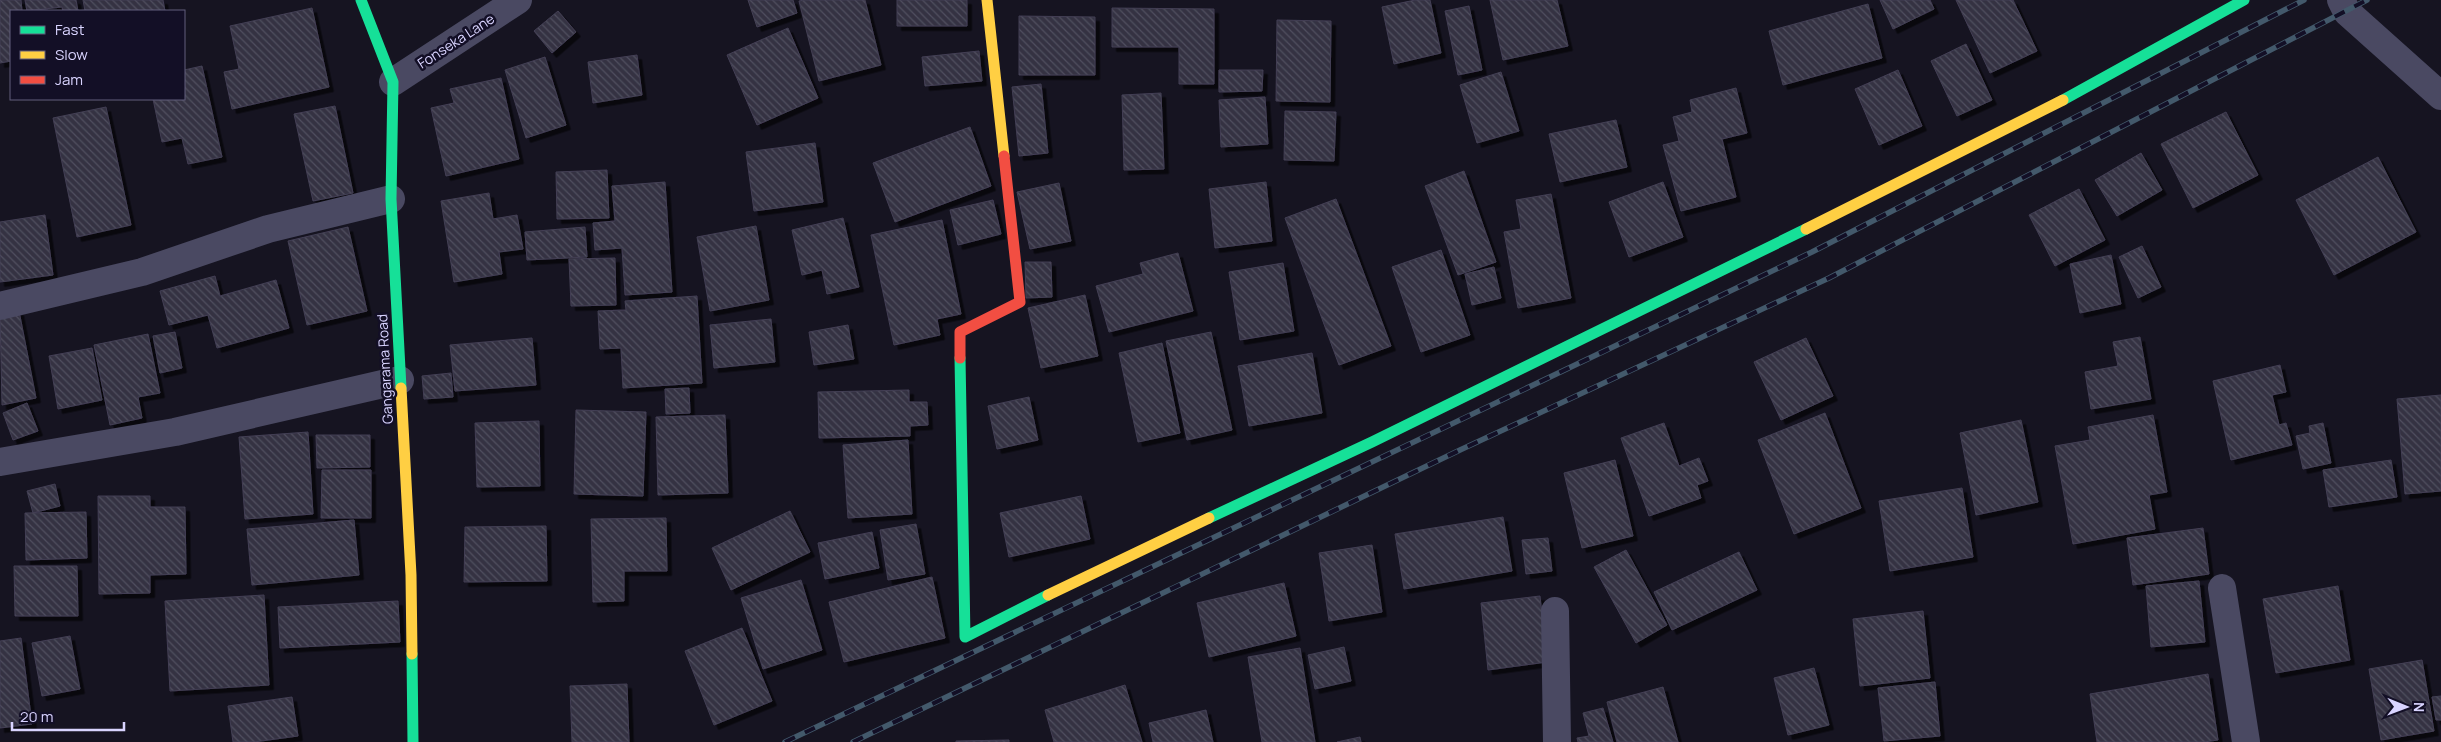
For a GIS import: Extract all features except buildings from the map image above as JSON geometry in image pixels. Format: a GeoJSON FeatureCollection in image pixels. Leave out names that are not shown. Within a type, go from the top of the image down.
{"type":"FeatureCollection","features":[{"type":"Feature","properties":{"kind":"street","name":"Gangarama Road"},"geometry":{"type":"LineString","coordinates":[[361,0],[393,82],[391,199],[411,575],[413,742]]}},
{"type":"Feature","properties":{"kind":"street","name":"Fonseka Lane"},"geometry":{"type":"LineString","coordinates":[[393,82],[518,0]]}},
{"type":"Feature","properties":{"kind":"street"},"geometry":{"type":"LineString","coordinates":[[987,0],[1020,302],[960,332],[965,637],[1126,556],[1372,442],[1801,232],[2020,122],[2244,0]]}},
{"type":"Feature","properties":{"kind":"street"},"geometry":{"type":"LineString","coordinates":[[2341,0],[2346,12],[2441,96]]}},
{"type":"Feature","properties":{"kind":"street"},"geometry":{"type":"LineString","coordinates":[[0,306],[142,272],[268,228],[391,199]]}},
{"type":"Feature","properties":{"kind":"street"},"geometry":{"type":"LineString","coordinates":[[0,462],[175,432],[400,380]]}},
{"type":"Feature","properties":{"kind":"street"},"geometry":{"type":"LineString","coordinates":[[2222,588],[2246,742]]}},
{"type":"Feature","properties":{"kind":"street"},"geometry":{"type":"LineString","coordinates":[[1555,611],[1557,742]]}},
{"type":"Feature","properties":{"kind":"railway"},"geometry":{"type":"LineString","coordinates":[[785,742],[1812,252],[2304,0]]}},
{"type":"Feature","properties":{"kind":"railway"},"geometry":{"type":"LineString","coordinates":[[853,742],[1460,450],[1829,278],[2367,0]]}},
{"type":"Feature","properties":{"kind":"traffic: fast"},"geometry":{"type":"LineString","coordinates":[[361,0],[393,82],[391,199],[401,388]]}},
{"type":"Feature","properties":{"kind":"traffic: fast"},"geometry":{"type":"LineString","coordinates":[[2063,100],[2244,0]]}},
{"type":"Feature","properties":{"kind":"traffic: fast"},"geometry":{"type":"LineString","coordinates":[[1209,518],[1372,442],[1806,229]]}},
{"type":"Feature","properties":{"kind":"traffic: fast"},"geometry":{"type":"LineString","coordinates":[[960,358],[965,637],[1048,595]]}},
{"type":"Feature","properties":{"kind":"traffic: fast"},"geometry":{"type":"LineString","coordinates":[[412,654],[413,742]]}},
{"type":"Feature","properties":{"kind":"traffic: slow"},"geometry":{"type":"LineString","coordinates":[[987,0],[1004,156]]}},
{"type":"Feature","properties":{"kind":"traffic: slow"},"geometry":{"type":"LineString","coordinates":[[1806,229],[2063,100]]}},
{"type":"Feature","properties":{"kind":"traffic: slow"},"geometry":{"type":"LineString","coordinates":[[401,388],[411,575],[412,654]]}},
{"type":"Feature","properties":{"kind":"traffic: slow"},"geometry":{"type":"LineString","coordinates":[[1048,595],[1209,518]]}},
{"type":"Feature","properties":{"kind":"traffic: jam"},"geometry":{"type":"LineString","coordinates":[[960,358],[960,332],[1020,302],[1004,156]]}}]}
